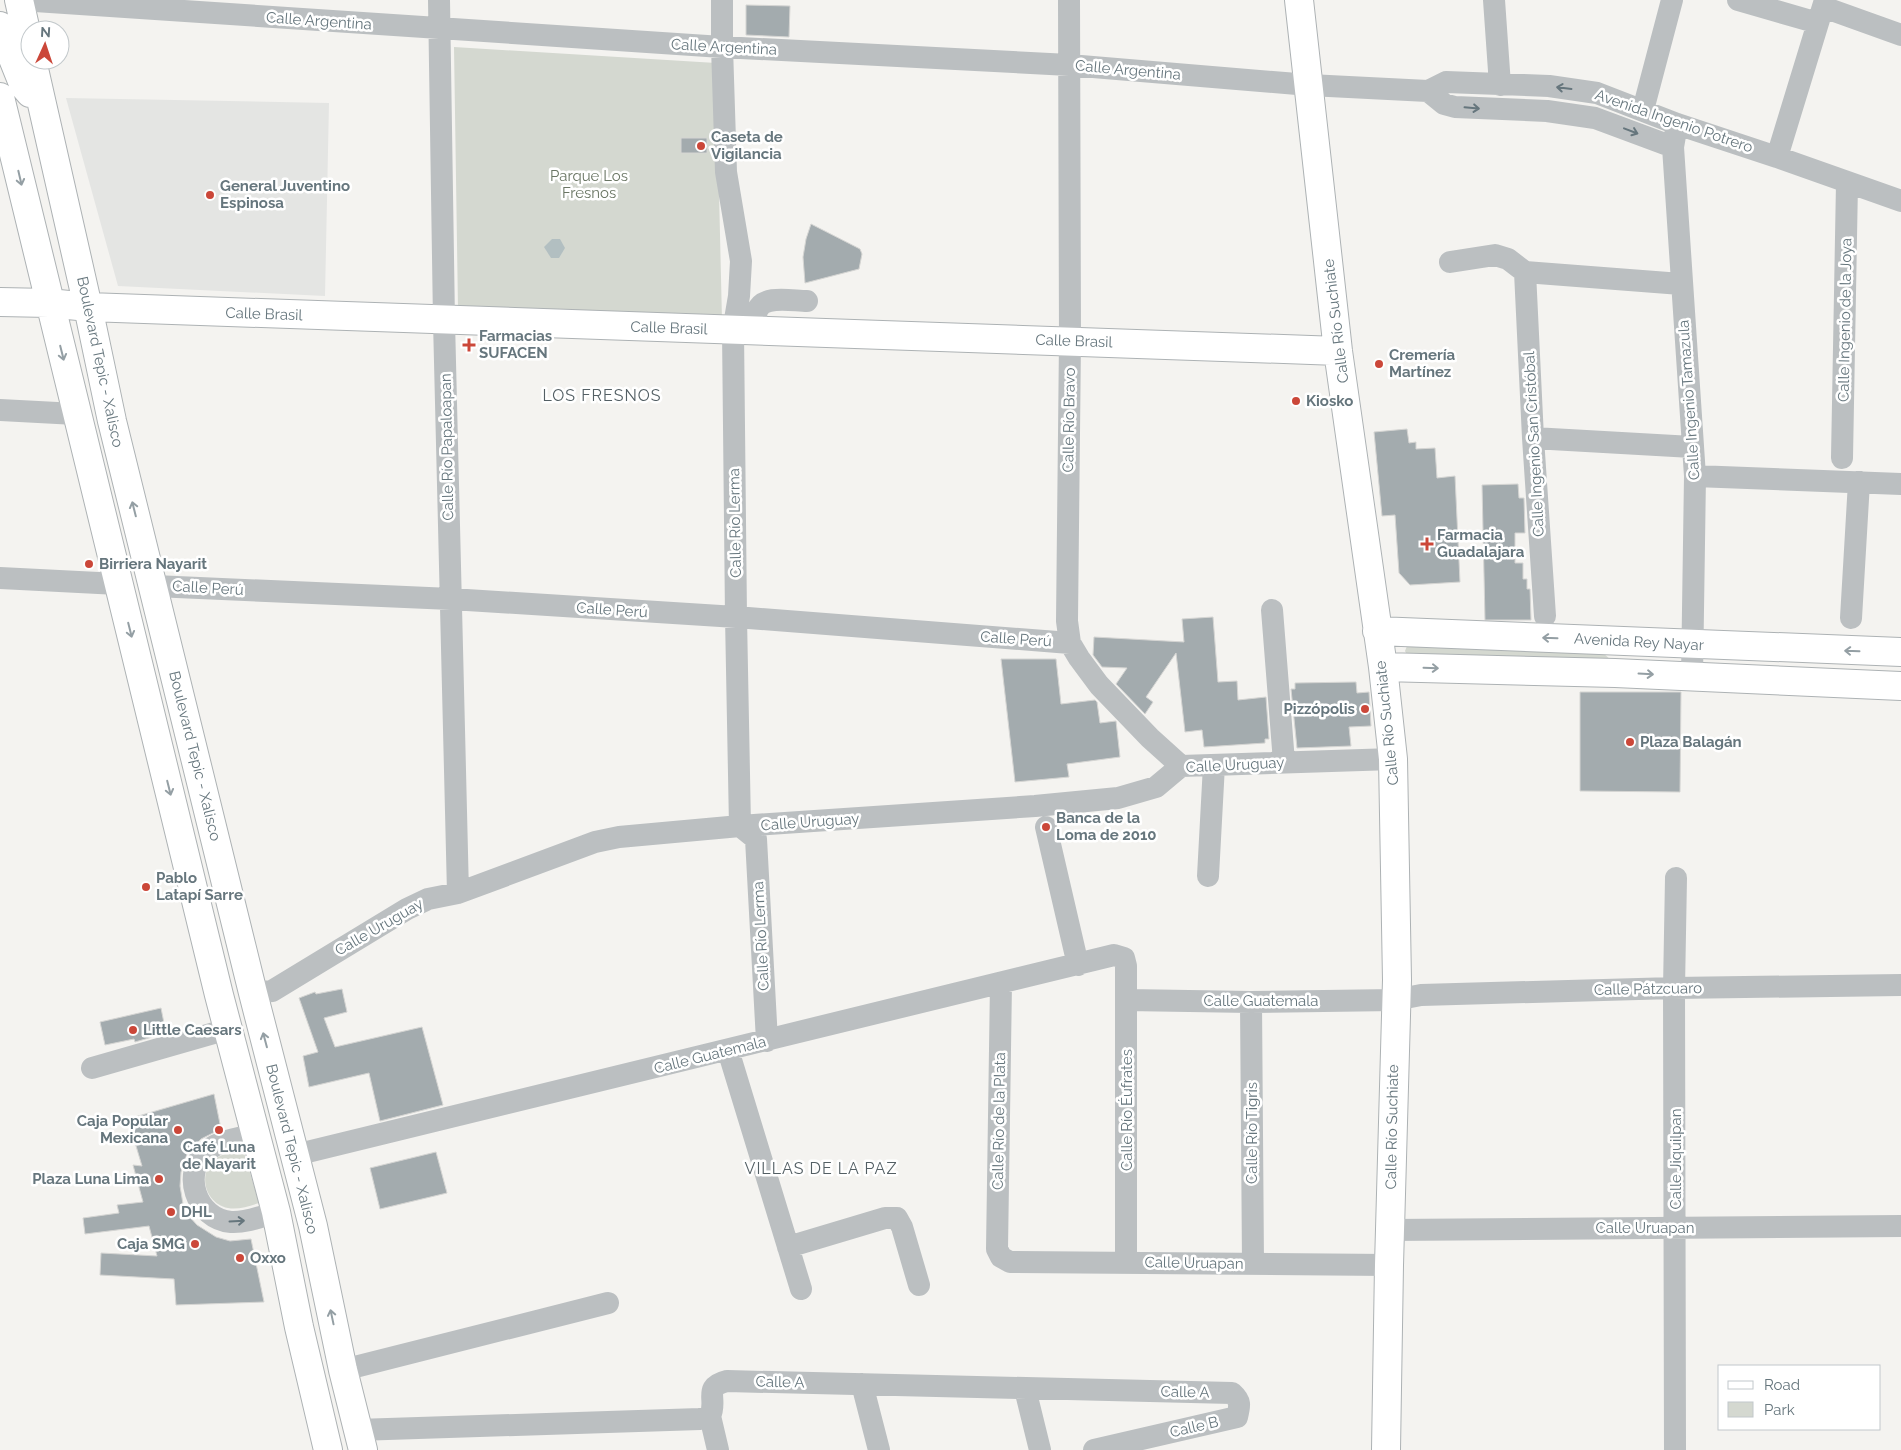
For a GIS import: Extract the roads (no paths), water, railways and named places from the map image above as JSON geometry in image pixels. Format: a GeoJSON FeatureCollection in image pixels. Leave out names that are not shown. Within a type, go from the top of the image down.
{"type":"FeatureCollection","features":[{"type":"Feature","properties":{"kind":"main road"},"geometry":{"type":"LineString","coordinates":[[20,0],[24,20]]}},
{"type":"Feature","properties":{"kind":"main road","name":"Calle Río Suchiate"},"geometry":{"type":"LineString","coordinates":[[1299,0],[1338,351],[1383,666],[1394,759],[1397,900],[1386,1450]]}},
{"type":"Feature","properties":{"kind":"main road"},"geometry":{"type":"LineString","coordinates":[[0,26],[24,86],[43,107]]}},
{"type":"Feature","properties":{"kind":"main road","name":"Boulevard Tepic - Xalisco"},"geometry":{"type":"LineString","coordinates":[[34,70],[112,421],[253,993],[313,1226],[343,1370],[360,1440]]}},
{"type":"Feature","properties":{"kind":"main road"},"geometry":{"type":"LineString","coordinates":[[3,107],[41,163],[69,289],[88,307]]}},
{"type":"Feature","properties":{"kind":"main road","name":"Boulevard Tepic - Xalisco"},"geometry":{"type":"LineString","coordinates":[[3,107],[76,414],[228,1029],[276,1212],[299,1328],[328,1450]]}},
{"type":"Feature","properties":{"kind":"main road","name":"Calle Brasil"},"geometry":{"type":"LineString","coordinates":[[0,302],[444,321],[1070,340],[1338,351]]}},
{"type":"Feature","properties":{"kind":"main road"},"geometry":{"type":"LineString","coordinates":[[49,303],[76,329],[92,402],[112,421]]}},
{"type":"Feature","properties":{"kind":"main road"},"geometry":{"type":"LineString","coordinates":[[105,530],[123,537],[140,581],[146,586],[154,586]]}},
{"type":"Feature","properties":{"kind":"main road"},"geometry":{"type":"LineString","coordinates":[[118,584],[139,602],[144,609],[167,693],[171,702],[185,713]]}},
{"type":"Feature","properties":{"kind":"main road","name":"Avenida Rey Nayar"},"geometry":{"type":"LineString","coordinates":[[1377,631],[1901,652]]}},
{"type":"Feature","properties":{"kind":"main road"},"geometry":{"type":"LineString","coordinates":[[1615,673],[1616,641]]}},
{"type":"Feature","properties":{"kind":"main road"},"geometry":{"type":"LineString","coordinates":[[1383,666],[1615,673],[1901,686]]}},
{"type":"Feature","properties":{"kind":"main road"},"geometry":{"type":"LineString","coordinates":[[181,838],[200,866],[233,971],[253,993]]}},
{"type":"Feature","properties":{"kind":"main road"},"geometry":{"type":"LineString","coordinates":[[255,1134],[272,1138],[285,1149],[297,1212],[303,1220],[313,1226]]}},
{"type":"Feature","properties":{"kind":"main road"},"geometry":{"type":"LineString","coordinates":[[299,1328],[314,1331],[318,1335],[344,1414],[360,1440]]}},
{"type":"Feature","properties":{"kind":"street","name":"Calle Argentina"},"geometry":{"type":"LineString","coordinates":[[20,0],[144,5],[440,29],[722,47],[1069,65],[1309,85],[1428,91]]}},
{"type":"Feature","properties":{"kind":"street","name":"Calle Río Papaloapan"},"geometry":{"type":"LineString","coordinates":[[439,0],[444,321],[458,893]]}},
{"type":"Feature","properties":{"kind":"street","name":"Calle Río Lerma"},"geometry":{"type":"LineString","coordinates":[[722,0],[726,172],[741,261],[739,296],[743,331],[736,617],[740,826],[756,839],[767,1040]]}},
{"type":"Feature","properties":{"kind":"street","name":"Calle Río Bravo"},"geometry":{"type":"LineString","coordinates":[[1069,0],[1070,340],[1067,621],[1070,643],[1078,658],[1099,685],[1150,738],[1181,766]]}},
{"type":"Feature","properties":{"kind":"street"},"geometry":{"type":"LineString","coordinates":[[1494,0],[1500,84]]}},
{"type":"Feature","properties":{"kind":"street"},"geometry":{"type":"LineString","coordinates":[[1643,110],[1672,0]]}},
{"type":"Feature","properties":{"kind":"street"},"geometry":{"type":"LineString","coordinates":[[1738,0],[1822,10],[1901,35]]}},
{"type":"Feature","properties":{"kind":"street"},"geometry":{"type":"LineString","coordinates":[[1777,157],[1822,10]]}},
{"type":"Feature","properties":{"kind":"street","name":"Avenida Ingenio Potrero"},"geometry":{"type":"LineString","coordinates":[[1673,147],[1595,118],[1547,111],[1455,107],[1444,104],[1428,91],[1446,82],[1549,86],[1597,93],[1676,124],[1901,201]]}},
{"type":"Feature","properties":{"kind":"street","name":"Calle Ingenio Tamazula"},"geometry":{"type":"LineString","coordinates":[[1676,124],[1673,147],[1695,476],[1692,677]]}},
{"type":"Feature","properties":{"kind":"street","name":"Calle Ingenio de la Joya"},"geometry":{"type":"LineString","coordinates":[[1842,458],[1847,182]]}},
{"type":"Feature","properties":{"kind":"street"},"geometry":{"type":"LineString","coordinates":[[1450,262],[1494,255],[1508,259],[1524,272],[1681,284]]}},
{"type":"Feature","properties":{"kind":"street","name":"Calle Ingenio San Cristóbal"},"geometry":{"type":"LineString","coordinates":[[1524,272],[1545,616]]}},
{"type":"Feature","properties":{"kind":"street"},"geometry":{"type":"LineString","coordinates":[[743,331],[762,303],[768,300],[807,301]]}},
{"type":"Feature","properties":{"kind":"street"},"geometry":{"type":"LineString","coordinates":[[0,410],[76,414]]}},
{"type":"Feature","properties":{"kind":"street"},"geometry":{"type":"LineString","coordinates":[[1533,438],[1692,447]]}},
{"type":"Feature","properties":{"kind":"street"},"geometry":{"type":"LineString","coordinates":[[1695,476],[1901,484]]}},
{"type":"Feature","properties":{"kind":"street"},"geometry":{"type":"LineString","coordinates":[[1851,618],[1859,482]]}},
{"type":"Feature","properties":{"kind":"street"},"geometry":{"type":"LineString","coordinates":[[0,578],[118,584]]}},
{"type":"Feature","properties":{"kind":"street","name":"Calle Perú"},"geometry":{"type":"LineString","coordinates":[[154,586],[451,600],[736,617],[1070,643]]}},
{"type":"Feature","properties":{"kind":"street"},"geometry":{"type":"LineString","coordinates":[[1272,610],[1284,762]]}},
{"type":"Feature","properties":{"kind":"street","name":"Calle Uruguay"},"geometry":{"type":"LineString","coordinates":[[253,993],[272,991],[407,909],[428,899],[458,893],[595,842],[619,837],[740,826],[1035,806],[1118,798],[1156,787],[1181,766],[1394,759]]}},
{"type":"Feature","properties":{"kind":"street"},"geometry":{"type":"LineString","coordinates":[[1208,876],[1214,765]]}},
{"type":"Feature","properties":{"kind":"street"},"geometry":{"type":"LineString","coordinates":[[1046,827],[1078,965]]}},
{"type":"Feature","properties":{"kind":"street","name":"Calle Jiquilpan"},"geometry":{"type":"LineString","coordinates":[[1675,1450],[1674,988],[1676,878]]}},
{"type":"Feature","properties":{"kind":"street","name":"Calle Guatemala"},"geometry":{"type":"LineString","coordinates":[[295,1156],[1114,955],[1124,958]]}},
{"type":"Feature","properties":{"kind":"street","name":"Calle Río Éufrates"},"geometry":{"type":"LineString","coordinates":[[1124,958],[1127,1000],[1126,1262]]}},
{"type":"Feature","properties":{"kind":"street","name":"Calle Río de la Plata"},"geometry":{"type":"LineString","coordinates":[[1001,983],[997,1249],[1001,1257]]}},
{"type":"Feature","properties":{"kind":"street","name":"Calle Pátzcuaro"},"geometry":{"type":"LineString","coordinates":[[1395,1000],[1421,995],[1901,984]]}},
{"type":"Feature","properties":{"kind":"street","name":"Calle Guatemala"},"geometry":{"type":"LineString","coordinates":[[1127,1000],[1251,1002],[1395,1000]]}},
{"type":"Feature","properties":{"kind":"street","name":"Calle Río Tigris"},"geometry":{"type":"LineString","coordinates":[[1251,1002],[1253,1264]]}},
{"type":"Feature","properties":{"kind":"street"},"geometry":{"type":"LineString","coordinates":[[92,1068],[228,1029]]}},
{"type":"Feature","properties":{"kind":"street"},"geometry":{"type":"LineString","coordinates":[[728,1050],[800,1289]]}},
{"type":"Feature","properties":{"kind":"street"},"geometry":{"type":"LineString","coordinates":[[255,1134],[220,1143],[208,1150],[199,1161],[194,1173],[193,1187],[198,1200],[206,1211],[217,1219],[231,1222],[245,1221],[276,1212]]}},
{"type":"Feature","properties":{"kind":"street"},"geometry":{"type":"LineString","coordinates":[[788,1247],[885,1218],[896,1218],[902,1227],[919,1285]]}},
{"type":"Feature","properties":{"kind":"street","name":"Calle Uruapan"},"geometry":{"type":"LineString","coordinates":[[1390,1230],[1901,1226]]}},
{"type":"Feature","properties":{"kind":"street","name":"Calle Uruapan"},"geometry":{"type":"LineString","coordinates":[[1001,1257],[1010,1262],[1389,1265]]}},
{"type":"Feature","properties":{"kind":"street"},"geometry":{"type":"LineString","coordinates":[[343,1370],[608,1304]]}},
{"type":"Feature","properties":{"kind":"street","name":"Calle A"},"geometry":{"type":"LineString","coordinates":[[718,1450],[710,1416],[713,1410],[712,1392],[718,1383],[727,1381],[1232,1393]]}},
{"type":"Feature","properties":{"kind":"street"},"geometry":{"type":"LineString","coordinates":[[862,1384],[879,1450]]}},
{"type":"Feature","properties":{"kind":"street"},"geometry":{"type":"LineString","coordinates":[[1025,1389],[1040,1450]]}},
{"type":"Feature","properties":{"kind":"street","name":"Calle B"},"geometry":{"type":"LineString","coordinates":[[1094,1450],[1237,1417],[1240,1405],[1238,1398],[1232,1393]]}},
{"type":"Feature","properties":{"kind":"street"},"geometry":{"type":"LineString","coordinates":[[360,1440],[700,1419],[710,1416]]}},
{"type":"Feature","properties":{"kind":"place","name":"Caseta de Vigilancia"},"geometry":{"type":"Point","coordinates":[701,146]}},
{"type":"Feature","properties":{"kind":"place","name":"General Juventino Espinosa"},"geometry":{"type":"Point","coordinates":[210,195]}},
{"type":"Feature","properties":{"kind":"place","name":"Farmacias SUFACEN"},"geometry":{"type":"Point","coordinates":[469,345]}},
{"type":"Feature","properties":{"kind":"place","name":"Cremería Martínez"},"geometry":{"type":"Point","coordinates":[1379,364]}},
{"type":"Feature","properties":{"kind":"place","name":"Kiosko"},"geometry":{"type":"Point","coordinates":[1296,401]}},
{"type":"Feature","properties":{"kind":"place","name":"Farmacia Guadalajara"},"geometry":{"type":"Point","coordinates":[1427,544]}},
{"type":"Feature","properties":{"kind":"place","name":"Birriera Nayarit"},"geometry":{"type":"Point","coordinates":[89,564]}},
{"type":"Feature","properties":{"kind":"place","name":"Pizzópolis"},"geometry":{"type":"Point","coordinates":[1365,709]}},
{"type":"Feature","properties":{"kind":"place","name":"Plaza Balagán"},"geometry":{"type":"Point","coordinates":[1630,742]}},
{"type":"Feature","properties":{"kind":"place","name":"Banca de la Loma de 2010"},"geometry":{"type":"Point","coordinates":[1046,827]}},
{"type":"Feature","properties":{"kind":"place","name":"Pablo Latapí Sarre"},"geometry":{"type":"Point","coordinates":[146,887]}},
{"type":"Feature","properties":{"kind":"place","name":"Little Caesars"},"geometry":{"type":"Point","coordinates":[133,1030]}},
{"type":"Feature","properties":{"kind":"place","name":"Caja Popular Mexicana"},"geometry":{"type":"Point","coordinates":[178,1130]}},
{"type":"Feature","properties":{"kind":"place","name":"Café Luna de Nayarit"},"geometry":{"type":"Point","coordinates":[219,1130]}},
{"type":"Feature","properties":{"kind":"place","name":"Plaza Luna Lima"},"geometry":{"type":"Point","coordinates":[159,1179]}},
{"type":"Feature","properties":{"kind":"place","name":"DHL"},"geometry":{"type":"Point","coordinates":[171,1212]}},
{"type":"Feature","properties":{"kind":"place","name":"Caja SMG"},"geometry":{"type":"Point","coordinates":[195,1244]}},
{"type":"Feature","properties":{"kind":"place","name":"Oxxo"},"geometry":{"type":"Point","coordinates":[240,1258]}},
{"type":"Feature","properties":{"kind":"district","name":"LOS FRESNOS"},"geometry":{"type":"Point","coordinates":[602,395]}},
{"type":"Feature","properties":{"kind":"district","name":"VILLAS DE LA PAZ"},"geometry":{"type":"Point","coordinates":[821,1168]}},
{"type":"Feature","properties":{"kind":"park label","name":"Parque Los Fresnos"},"geometry":{"type":"Point","coordinates":[589,184]}}]}
